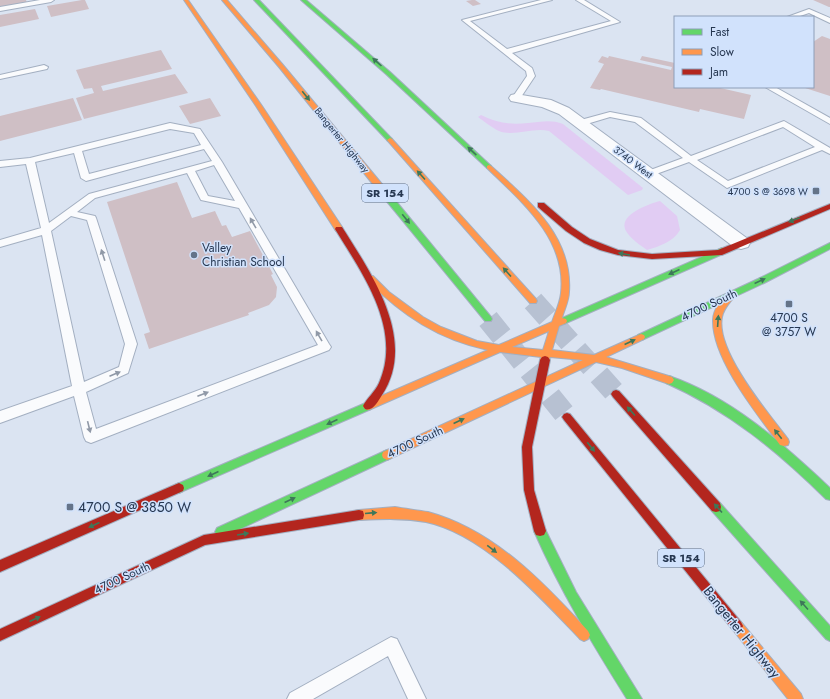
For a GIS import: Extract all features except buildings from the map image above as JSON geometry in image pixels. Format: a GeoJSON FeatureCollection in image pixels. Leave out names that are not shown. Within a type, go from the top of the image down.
{"type":"FeatureCollection","features":[{"type":"Feature","properties":{"kind":"main road"},"geometry":{"type":"LineString","coordinates":[[186,0],[259,106],[370,278],[383,294],[415,318],[452,336],[499,349],[594,358],[667,379],[712,402],[748,425],[773,443],[830,495]]}},
{"type":"Feature","properties":{"kind":"main road","name":"Bangerter Highway"},"geometry":{"type":"LineString","coordinates":[[224,0],[282,66],[488,319]]}},
{"type":"Feature","properties":{"kind":"main road","name":"SR 154"},"geometry":{"type":"LineString","coordinates":[[256,0],[398,149],[533,301]]}},
{"type":"Feature","properties":{"kind":"main road"},"geometry":{"type":"LineString","coordinates":[[303,0],[383,68],[541,216],[556,241],[562,255],[565,270],[565,294],[555,324],[539,384],[527,446],[528,485],[537,525],[548,552],[592,632],[635,699]]}},
{"type":"Feature","properties":{"kind":"main road"},"geometry":{"type":"LineString","coordinates":[[500,178],[540,204],[576,234],[594,244],[612,251],[651,257],[719,253]]}},
{"type":"Feature","properties":{"kind":"main road"},"geometry":{"type":"LineString","coordinates":[[0,566],[788,222],[830,206]]}},
{"type":"Feature","properties":{"kind":"main road","name":"4700 South"},"geometry":{"type":"LineString","coordinates":[[0,635],[732,294],[830,246]]}},
{"type":"Feature","properties":{"kind":"main road"},"geometry":{"type":"LineString","coordinates":[[368,406],[377,395],[384,382],[389,361],[385,320],[376,291],[370,278]]}},
{"type":"Feature","properties":{"kind":"main road"},"geometry":{"type":"LineString","coordinates":[[732,294],[724,302],[719,312],[717,323],[720,340],[736,373],[751,397],[794,455],[821,486]]}},
{"type":"Feature","properties":{"kind":"main road"},"geometry":{"type":"LineString","coordinates":[[616,394],[830,635]]}},
{"type":"Feature","properties":{"kind":"main road","name":"Bangerter Highway"},"geometry":{"type":"LineString","coordinates":[[567,417],[796,699]]}},
{"type":"Feature","properties":{"kind":"main road"},"geometry":{"type":"LineString","coordinates":[[204,540],[375,513],[411,513],[435,518],[456,526],[475,537],[527,578],[560,609],[627,687]]}},
{"type":"Feature","properties":{"kind":"street","name":"3740 West"},"geometry":{"type":"LineString","coordinates":[[516,98],[536,101],[555,107],[580,123],[741,243]]}},
{"type":"Feature","properties":{"kind":"lane"},"geometry":{"type":"LineString","coordinates":[[0,9],[37,1],[51,0]]}},
{"type":"Feature","properties":{"kind":"lane"},"geometry":{"type":"LineString","coordinates":[[516,98],[532,76],[529,70],[465,20],[549,0]]}},
{"type":"Feature","properties":{"kind":"lane"},"geometry":{"type":"LineString","coordinates":[[506,52],[617,22],[579,0]]}},
{"type":"Feature","properties":{"kind":"lane"},"geometry":{"type":"LineString","coordinates":[[793,16],[810,11],[830,21]]}},
{"type":"Feature","properties":{"kind":"lane"},"geometry":{"type":"LineString","coordinates":[[0,77],[44,67]]}},
{"type":"Feature","properties":{"kind":"lane"},"geometry":{"type":"LineString","coordinates":[[771,88],[830,121]]}},
{"type":"Feature","properties":{"kind":"lane"},"geometry":{"type":"LineString","coordinates":[[580,123],[610,114],[638,120],[727,185],[826,149]]}},
{"type":"Feature","properties":{"kind":"lane"},"geometry":{"type":"LineString","coordinates":[[648,174],[784,124],[826,149]]}},
{"type":"Feature","properties":{"kind":"lane"},"geometry":{"type":"LineString","coordinates":[[0,164],[30,161],[170,126],[197,131],[217,162],[325,347],[91,437],[79,389],[30,161]]}},
{"type":"Feature","properties":{"kind":"lane"},"geometry":{"type":"LineString","coordinates":[[86,178],[206,146]]}},
{"type":"Feature","properties":{"kind":"lane"},"geometry":{"type":"LineString","coordinates":[[77,149],[92,196]]}},
{"type":"Feature","properties":{"kind":"lane"},"geometry":{"type":"LineString","coordinates":[[0,244],[46,230],[92,196],[217,162]]}},
{"type":"Feature","properties":{"kind":"lane"},"geometry":{"type":"LineString","coordinates":[[190,170],[204,198],[243,206]]}},
{"type":"Feature","properties":{"kind":"lane"},"geometry":{"type":"LineString","coordinates":[[0,417],[79,389],[124,370],[131,344],[90,218],[70,213]]}},
{"type":"Feature","properties":{"kind":"lane"},"geometry":{"type":"LineString","coordinates":[[296,699],[391,645],[417,699]]}},
{"type":"Feature","properties":{"kind":"shaded area"},"geometry":{"type":"Polygon","coordinates":[[[481,115],[498,122],[522,124],[550,121],[559,122],[643,188],[642,190],[628,195],[549,131],[537,130],[505,133],[496,130],[478,117],[481,115]]]}},
{"type":"Feature","properties":{"kind":"shaded area"},"geometry":{"type":"Polygon","coordinates":[[[660,201],[677,216],[680,230],[670,241],[647,250],[630,237],[624,225],[630,215],[636,211],[660,201]]]}},
{"type":"Feature","properties":{"kind":"tunnel"},"geometry":{"type":"LineString","coordinates":[[533,301],[616,394]]}},
{"type":"Feature","properties":{"kind":"tunnel"},"geometry":{"type":"LineString","coordinates":[[488,319],[567,417]]}},
{"type":"Feature","properties":{"kind":"traffic: fast"},"geometry":{"type":"LineString","coordinates":[[256,0],[390,140]]}},
{"type":"Feature","properties":{"kind":"traffic: fast"},"geometry":{"type":"LineString","coordinates":[[303,0],[388,73],[489,167]]}},
{"type":"Feature","properties":{"kind":"traffic: fast"},"geometry":{"type":"LineString","coordinates":[[383,191],[488,319]]}},
{"type":"Feature","properties":{"kind":"traffic: fast"},"geometry":{"type":"LineString","coordinates":[[641,337],[761,281],[830,246]]}},
{"type":"Feature","properties":{"kind":"traffic: fast"},"geometry":{"type":"LineString","coordinates":[[563,321],[722,251]]}},
{"type":"Feature","properties":{"kind":"traffic: fast"},"geometry":{"type":"LineString","coordinates":[[669,380],[714,402],[755,429],[794,461],[830,495]]}},
{"type":"Feature","properties":{"kind":"traffic: fast"},"geometry":{"type":"LineString","coordinates":[[179,488],[368,406]]}},
{"type":"Feature","properties":{"kind":"traffic: fast"},"geometry":{"type":"LineString","coordinates":[[221,532],[387,455]]}},
{"type":"Feature","properties":{"kind":"traffic: fast"},"geometry":{"type":"LineString","coordinates":[[716,507],[830,635]]}},
{"type":"Feature","properties":{"kind":"traffic: fast"},"geometry":{"type":"LineString","coordinates":[[540,531],[571,596],[635,699]]}},
{"type":"Feature","properties":{"kind":"traffic: slow"},"geometry":{"type":"LineString","coordinates":[[186,0],[259,106],[339,229]]}},
{"type":"Feature","properties":{"kind":"traffic: slow"},"geometry":{"type":"LineString","coordinates":[[224,0],[281,66],[383,191]]}},
{"type":"Feature","properties":{"kind":"traffic: slow"},"geometry":{"type":"LineString","coordinates":[[390,140],[533,301]]}},
{"type":"Feature","properties":{"kind":"traffic: slow"},"geometry":{"type":"LineString","coordinates":[[489,167],[517,193],[543,221],[561,254],[565,272],[565,292],[545,360]]}},
{"type":"Feature","properties":{"kind":"traffic: slow"},"geometry":{"type":"LineString","coordinates":[[370,278],[386,294],[420,320],[457,338],[498,349],[603,360],[669,380]]}},
{"type":"Feature","properties":{"kind":"traffic: slow"},"geometry":{"type":"LineString","coordinates":[[732,294],[724,302],[717,320],[718,334],[723,349],[753,401],[784,442]]}},
{"type":"Feature","properties":{"kind":"traffic: slow"},"geometry":{"type":"LineString","coordinates":[[368,406],[563,321]]}},
{"type":"Feature","properties":{"kind":"traffic: slow"},"geometry":{"type":"LineString","coordinates":[[387,455],[641,337]]}},
{"type":"Feature","properties":{"kind":"traffic: slow"},"geometry":{"type":"LineString","coordinates":[[359,515],[395,513],[427,517],[458,528],[486,544],[512,564],[537,586],[584,635]]}},
{"type":"Feature","properties":{"kind":"traffic: slow"},"geometry":{"type":"LineString","coordinates":[[737,626],[796,699]]}},
{"type":"Feature","properties":{"kind":"traffic: jam"},"geometry":{"type":"LineString","coordinates":[[541,205],[569,229],[587,241],[618,253],[652,256],[719,253]]}},
{"type":"Feature","properties":{"kind":"traffic: jam"},"geometry":{"type":"LineString","coordinates":[[722,251],[830,206]]}},
{"type":"Feature","properties":{"kind":"traffic: jam"},"geometry":{"type":"LineString","coordinates":[[339,229],[363,266],[376,291],[381,303],[388,330],[390,344],[388,371],[384,383],[368,406]]}},
{"type":"Feature","properties":{"kind":"traffic: jam"},"geometry":{"type":"LineString","coordinates":[[540,531],[529,490],[527,447],[545,360]]}},
{"type":"Feature","properties":{"kind":"traffic: jam"},"geometry":{"type":"LineString","coordinates":[[616,394],[716,507]]}},
{"type":"Feature","properties":{"kind":"traffic: jam"},"geometry":{"type":"LineString","coordinates":[[567,417],[737,626]]}},
{"type":"Feature","properties":{"kind":"traffic: jam"},"geometry":{"type":"LineString","coordinates":[[0,566],[179,488]]}},
{"type":"Feature","properties":{"kind":"traffic: jam"},"geometry":{"type":"LineString","coordinates":[[204,540],[359,515]]}},
{"type":"Feature","properties":{"kind":"traffic: jam"},"geometry":{"type":"LineString","coordinates":[[0,635],[204,540]]}},
{"type":"Feature","properties":{"kind":"place","name":"4700 S @ 3698 W"},"geometry":{"type":"Point","coordinates":[816,191]}},
{"type":"Feature","properties":{"kind":"place","name":"Valley Christian School"},"geometry":{"type":"Point","coordinates":[194,255]}},
{"type":"Feature","properties":{"kind":"place","name":"4700 S @ 3757 W"},"geometry":{"type":"Point","coordinates":[789,304]}},
{"type":"Feature","properties":{"kind":"place","name":"4700 S @ 3850 W"},"geometry":{"type":"Point","coordinates":[70,507]}}]}
